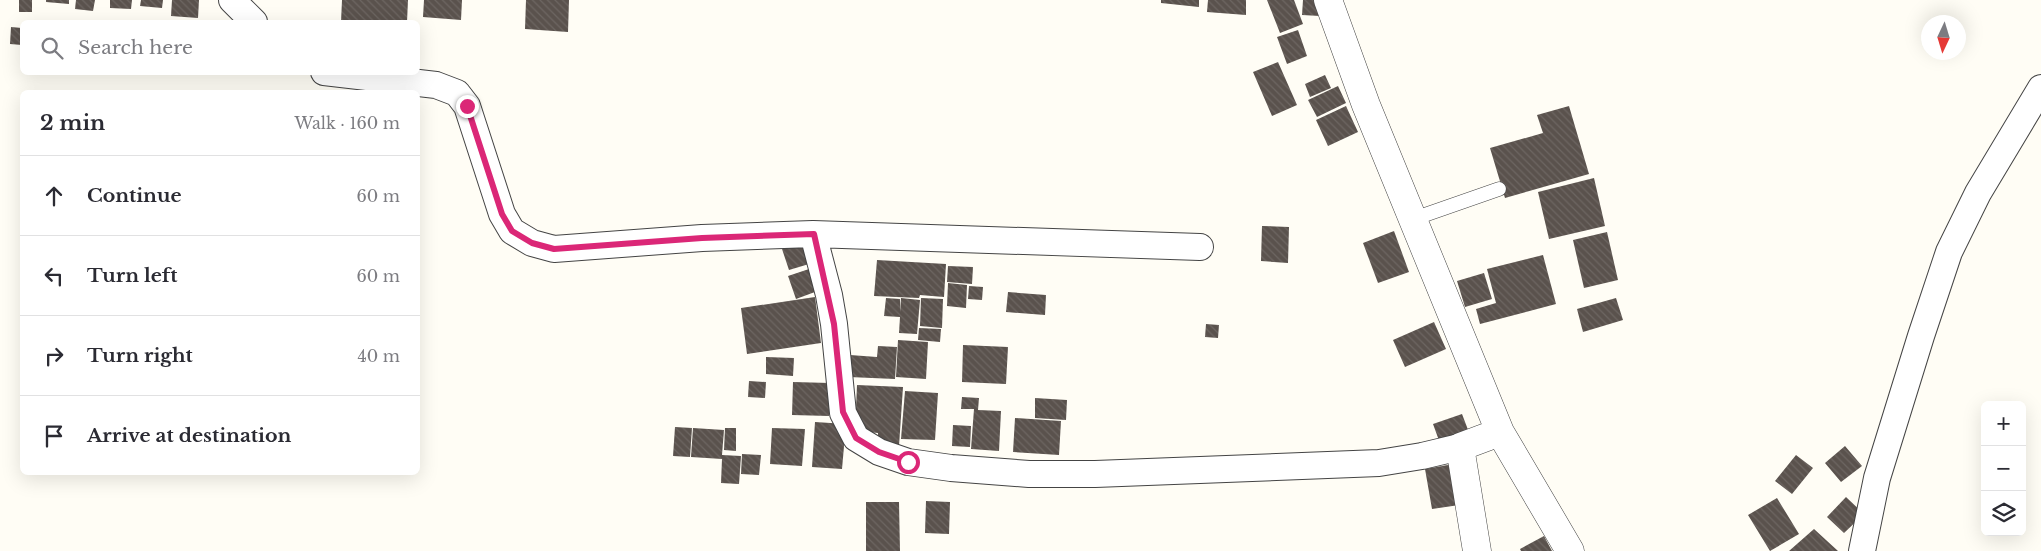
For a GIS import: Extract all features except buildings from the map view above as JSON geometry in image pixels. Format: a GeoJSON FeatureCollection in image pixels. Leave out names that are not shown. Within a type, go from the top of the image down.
{"type":"FeatureCollection","features":[{"type":"Feature","properties":{"kind":"street"},"geometry":{"type":"LineString","coordinates":[[232,0],[252,20]]}},
{"type":"Feature","properties":{"kind":"street"},"geometry":{"type":"LineString","coordinates":[[1328,0],[1366,105],[1500,432],[1570,551]]}},
{"type":"Feature","properties":{"kind":"street"},"geometry":{"type":"LineString","coordinates":[[350,75],[436,85],[457,93],[467,106],[502,214],[512,231],[532,243],[554,249],[702,238],[814,234],[1200,247]]}},
{"type":"Feature","properties":{"kind":"street"},"geometry":{"type":"LineString","coordinates":[[1862,551],[1877,478],[1921,336],[1950,252],[1978,193],[2041,88]]}},
{"type":"Feature","properties":{"kind":"street"},"geometry":{"type":"LineString","coordinates":[[814,234],[834,324],[843,412],[856,438],[879,452],[908,462],[950,468],[1029,474],[1095,474],[1379,463],[1460,447],[1500,432]]}},
{"type":"Feature","properties":{"kind":"street"},"geometry":{"type":"LineString","coordinates":[[1460,447],[1477,551]]}},
{"type":"Feature","properties":{"kind":"lane"},"geometry":{"type":"LineString","coordinates":[[1413,219],[1499,189]]}},
{"type":"Feature","properties":{"kind":"route"},"geometry":{"type":"LineString","coordinates":[[467,106],[502,214],[512,231],[532,243],[554,249],[702,238],[814,234],[834,324],[843,412],[856,438],[879,452],[908,462]]}}]}
